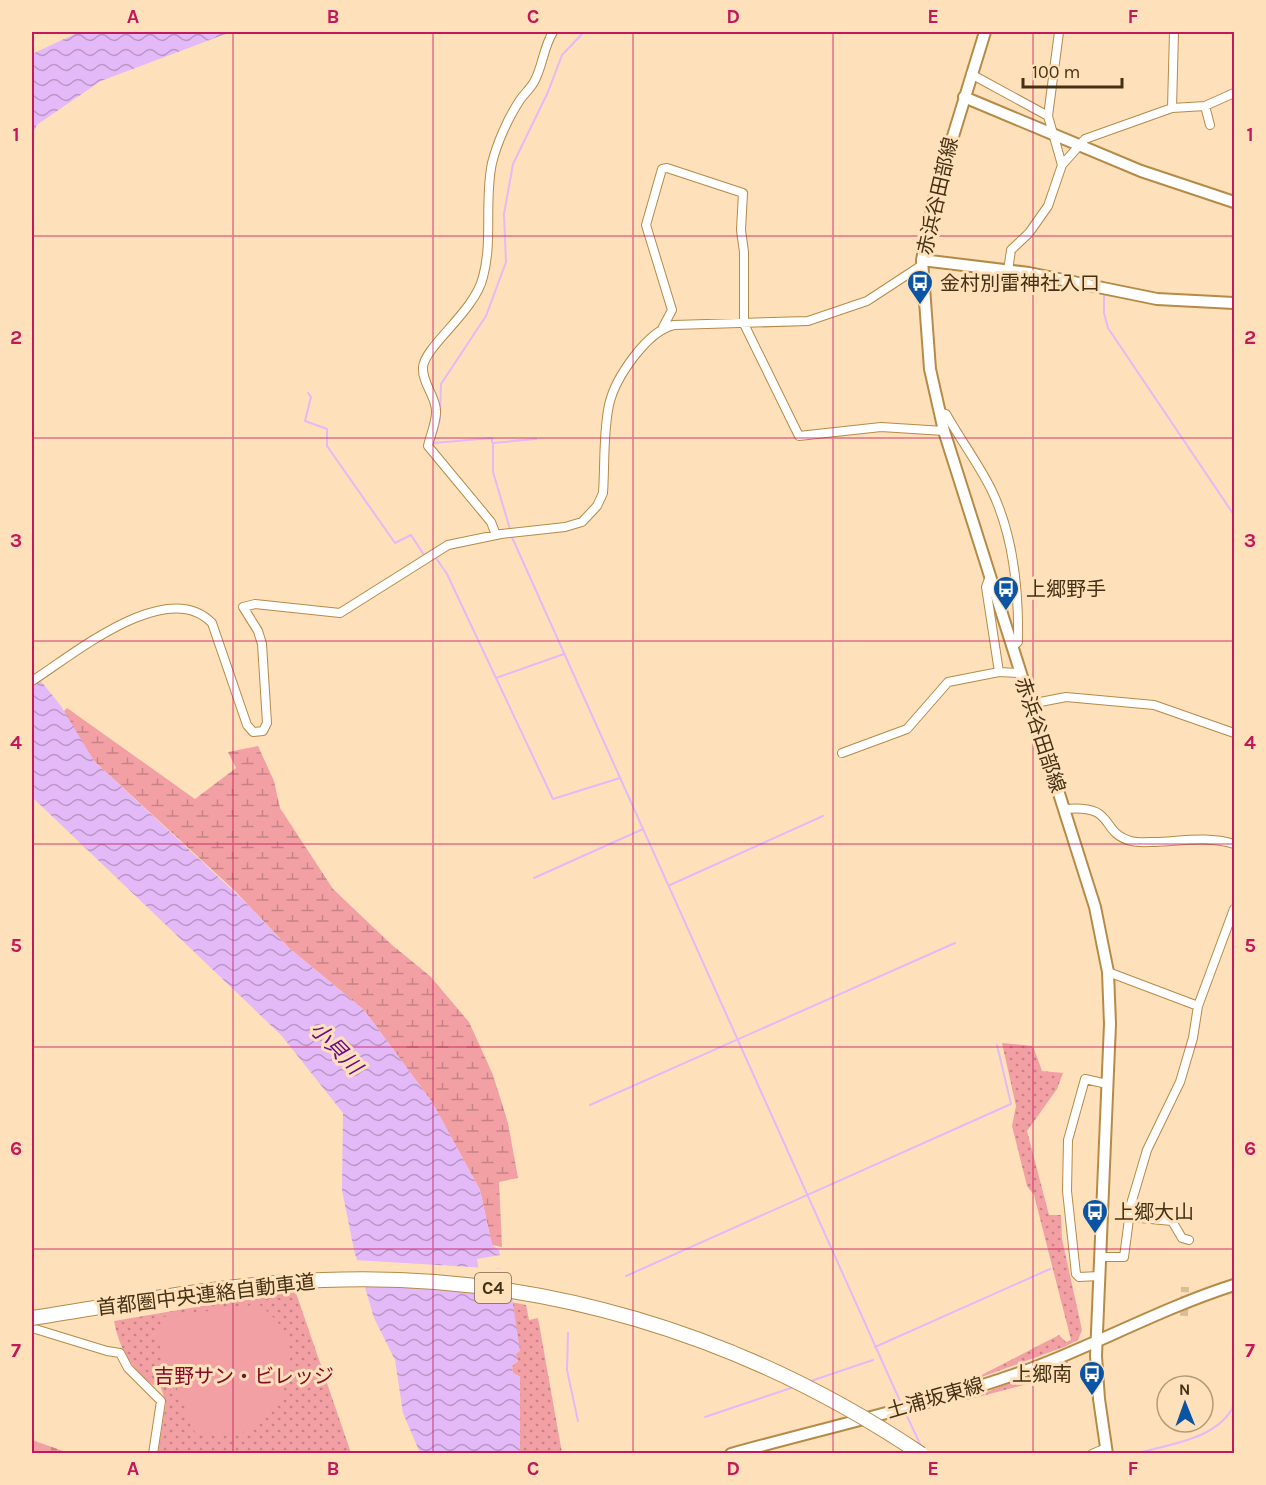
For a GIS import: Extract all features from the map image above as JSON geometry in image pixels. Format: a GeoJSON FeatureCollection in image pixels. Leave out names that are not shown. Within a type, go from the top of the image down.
{"type":"FeatureCollection","features":[{"type":"Feature","properties":{"kind":"highway","name":"首都圏中央連絡自動車道"},"geometry":{"type":"LineString","coordinates":[[32,1318],[220,1289],[322,1280],[427,1281],[525,1292],[623,1314],[721,1347],[813,1388],[921,1454]]}},
{"type":"Feature","properties":{"kind":"main road","name":"赤浜谷田部線"},"geometry":{"type":"LineString","coordinates":[[985,32],[935,195],[922,263],[926,334],[944,430],[1095,907],[1108,972],[1110,1024],[1096,1340],[1097,1389],[1107,1451]]}},
{"type":"Feature","properties":{"kind":"main road"},"geometry":{"type":"LineString","coordinates":[[964,97],[1171,182],[1234,202]]}},
{"type":"Feature","properties":{"kind":"main road"},"geometry":{"type":"LineString","coordinates":[[922,263],[1008,271],[1157,299],[1234,303]]}},
{"type":"Feature","properties":{"kind":"main road","name":"土浦坂東線"},"geometry":{"type":"LineString","coordinates":[[730,1454],[995,1381],[1189,1300],[1234,1285]]}},
{"type":"Feature","properties":{"kind":"street"},"geometry":{"type":"LineString","coordinates":[[496,535],[491,522],[428,446],[436,410],[423,379],[423,365],[430,351],[459,320],[477,295],[486,258],[487,205],[492,162],[507,123],[542,65],[546,43],[553,32]]}},
{"type":"Feature","properties":{"kind":"street"},"geometry":{"type":"LineString","coordinates":[[1059,32],[1048,116],[1062,165]]}},
{"type":"Feature","properties":{"kind":"street"},"geometry":{"type":"LineString","coordinates":[[1172,108],[1174,32]]}},
{"type":"Feature","properties":{"kind":"street"},"geometry":{"type":"LineString","coordinates":[[971,74],[1048,116]]}},
{"type":"Feature","properties":{"kind":"street"},"geometry":{"type":"LineString","coordinates":[[1008,271],[1011,250],[1029,233],[1048,206],[1062,165],[1082,146],[1085,139],[1172,108],[1205,106],[1234,93]]}},
{"type":"Feature","properties":{"kind":"street"},"geometry":{"type":"LineString","coordinates":[[1205,106],[1210,125]]}},
{"type":"Feature","properties":{"kind":"street"},"geometry":{"type":"LineString","coordinates":[[663,327],[672,310],[646,225],[662,169],[667,168],[743,193],[741,230],[744,252],[744,324],[799,436],[881,427],[944,430]]}},
{"type":"Feature","properties":{"kind":"street"},"geometry":{"type":"LineString","coordinates":[[32,681],[136,617],[166,607],[193,609],[203,614],[212,623],[247,725],[253,732],[259,733],[267,723],[262,644],[258,632],[243,607],[255,604],[340,613],[448,545],[496,535],[565,527],[582,522],[597,506],[603,493],[609,405],[626,369],[655,332],[663,327],[808,321],[867,300],[922,263]]}},
{"type":"Feature","properties":{"kind":"street"},"geometry":{"type":"LineString","coordinates":[[939,412],[946,414],[991,489],[1003,522],[1010,545],[1018,616],[1018,642],[1012,647]]}},
{"type":"Feature","properties":{"kind":"street"},"geometry":{"type":"LineString","coordinates":[[990,576],[986,587],[999,672]]}},
{"type":"Feature","properties":{"kind":"street"},"geometry":{"type":"LineString","coordinates":[[842,753],[907,729],[948,682],[999,672],[1020,673]]}},
{"type":"Feature","properties":{"kind":"street"},"geometry":{"type":"LineString","coordinates":[[1030,704],[1066,697],[1154,705],[1234,733]]}},
{"type":"Feature","properties":{"kind":"street"},"geometry":{"type":"LineString","coordinates":[[1064,809],[1085,808],[1100,812],[1116,832],[1132,842],[1219,839],[1234,844]]}},
{"type":"Feature","properties":{"kind":"street"},"geometry":{"type":"LineString","coordinates":[[1100,1257],[1124,1257],[1130,1217],[1147,1149],[1180,1082],[1193,1038],[1198,1006],[1234,909]]}},
{"type":"Feature","properties":{"kind":"street"},"geometry":{"type":"LineString","coordinates":[[1108,972],[1198,1006]]}},
{"type":"Feature","properties":{"kind":"street"},"geometry":{"type":"LineString","coordinates":[[1099,1276],[1079,1277],[1076,1274],[1067,1191],[1068,1140],[1085,1079],[1107,1084]]}},
{"type":"Feature","properties":{"kind":"street"},"geometry":{"type":"LineString","coordinates":[[1130,1217],[1172,1221],[1182,1238],[1189,1240]]}},
{"type":"Feature","properties":{"kind":"street"},"geometry":{"type":"LineString","coordinates":[[32,1328],[120,1353],[128,1368],[161,1401],[153,1454]]}},
{"type":"Feature","properties":{"kind":"street"},"geometry":{"type":"LineString","coordinates":[[1092,1454],[1107,1451]]}},
{"type":"Feature","properties":{"kind":"green space"},"geometry":{"type":"Polygon","coordinates":[[[67,708],[195,799],[236,768],[228,752],[258,746],[274,781],[280,808],[333,889],[392,945],[430,976],[469,1022],[493,1075],[508,1123],[518,1178],[499,1182],[502,1247],[492,1245],[480,1190],[432,1102],[364,1010],[289,948],[234,890],[94,761],[62,713],[67,708]]]}},
{"type":"Feature","properties":{"kind":"green space"},"geometry":{"type":"Polygon","coordinates":[[[1002,1043],[1033,1046],[1042,1071],[1063,1073],[1057,1089],[1027,1131],[1049,1215],[1061,1215],[1062,1239],[1082,1330],[1078,1340],[1064,1347],[968,1382],[1059,1335],[1066,1342],[1071,1340],[1034,1195],[1027,1186],[1012,1126],[1016,1106],[1002,1043]]]}},
{"type":"Feature","properties":{"kind":"green space","name":"吉野サン・ビレッジ"},"geometry":{"type":"Polygon","coordinates":[[[295,1290],[351,1453],[158,1453],[166,1403],[159,1382],[153,1385],[132,1365],[119,1340],[114,1321],[295,1290]]]}},
{"type":"Feature","properties":{"kind":"green space"},"geometry":{"type":"Polygon","coordinates":[[[511,1302],[526,1305],[529,1320],[538,1318],[562,1453],[520,1453],[520,1377],[513,1373],[512,1366],[518,1361],[515,1354],[519,1349],[511,1302]]]}},
{"type":"Feature","properties":{"kind":"green space"},"geometry":{"type":"Polygon","coordinates":[[[259,1304],[278,1322],[284,1331],[290,1350],[290,1365],[282,1393],[275,1406],[265,1417],[241,1433],[212,1435],[195,1432],[155,1335],[164,1317],[259,1304]]]}},
{"type":"Feature","properties":{"kind":"green space"},"geometry":{"type":"Polygon","coordinates":[[[1068,1361],[1068,1372],[1062,1375],[963,1401],[1068,1361]]]}},
{"type":"Feature","properties":{"kind":"green space"},"geometry":{"type":"Polygon","coordinates":[[[32,1440],[69,1453],[32,1453],[32,1440]]]}},
{"type":"Feature","properties":{"kind":"water"},"geometry":{"type":"Polygon","coordinates":[[[79,32],[231,32],[101,81],[38,124],[32,133],[32,54],[79,32]]]}},
{"type":"Feature","properties":{"kind":"water","name":"小貝川"},"geometry":{"type":"Polygon","coordinates":[[[32,670],[61,706],[94,761],[243,900],[289,948],[364,1010],[432,1102],[480,1190],[492,1245],[499,1250],[500,1255],[477,1259],[479,1271],[500,1268],[502,1273],[509,1277],[520,1351],[516,1354],[518,1361],[512,1366],[513,1373],[520,1377],[520,1453],[420,1453],[403,1413],[395,1360],[374,1318],[354,1250],[342,1190],[343,1113],[281,1035],[33,798],[32,670]]]}},
{"type":"Feature","properties":{"kind":"pier"},"geometry":{"type":"Polygon","coordinates":[[[354,1260],[504,1269],[505,1274],[511,1276],[514,1296],[442,1287],[361,1284],[354,1260]]]}},
{"type":"Feature","properties":{"kind":"waterway"},"geometry":{"type":"LineString","coordinates":[[492,442],[492,438],[433,443],[440,419],[441,384],[486,316],[506,262],[504,214],[513,164],[548,92],[562,55],[584,32]]}},
{"type":"Feature","properties":{"kind":"waterway"},"geometry":{"type":"LineString","coordinates":[[1104,293],[1104,313],[1108,328],[1234,515]]}},
{"type":"Feature","properties":{"kind":"waterway"},"geometry":{"type":"LineString","coordinates":[[308,393],[311,397],[305,421],[327,429],[327,446],[395,543],[411,535],[424,555],[431,551]]}},
{"type":"Feature","properties":{"kind":"waterway"},"geometry":{"type":"LineString","coordinates":[[510,529],[493,472],[493,443],[536,439]]}},
{"type":"Feature","properties":{"kind":"waterway"},"geometry":{"type":"LineString","coordinates":[[511,535],[900,1401]]}},
{"type":"Feature","properties":{"kind":"waterway"},"geometry":{"type":"LineString","coordinates":[[434,555],[447,574],[496,678],[564,654]]}},
{"type":"Feature","properties":{"kind":"waterway"},"geometry":{"type":"LineString","coordinates":[[496,678],[553,799],[620,778]]}},
{"type":"Feature","properties":{"kind":"waterway"},"geometry":{"type":"LineString","coordinates":[[670,885],[823,816]]}},
{"type":"Feature","properties":{"kind":"waterway"},"geometry":{"type":"LineString","coordinates":[[534,878],[643,829]]}},
{"type":"Feature","properties":{"kind":"waterway"},"geometry":{"type":"LineString","coordinates":[[590,1105],[955,943]]}},
{"type":"Feature","properties":{"kind":"waterway"},"geometry":{"type":"LineString","coordinates":[[626,1276],[1011,1104],[997,1045]]}},
{"type":"Feature","properties":{"kind":"waterway"},"geometry":{"type":"LineString","coordinates":[[875,1347],[1050,1269]]}},
{"type":"Feature","properties":{"kind":"waterway"},"geometry":{"type":"LineString","coordinates":[[568,1333],[567,1370],[578,1421]]}},
{"type":"Feature","properties":{"kind":"waterway"},"geometry":{"type":"LineString","coordinates":[[808,1382],[873,1360]]}},
{"type":"Feature","properties":{"kind":"waterway"},"geometry":{"type":"LineString","coordinates":[[705,1417],[794,1387]]}},
{"type":"Feature","properties":{"kind":"waterway"},"geometry":{"type":"LineString","coordinates":[[1134,1454],[1191,1439],[1204,1433],[1227,1417],[1234,1405]]}},
{"type":"Feature","properties":{"kind":"waterway"},"geometry":{"type":"LineString","coordinates":[[906,1414],[921,1446]]}},
{"type":"Feature","properties":{"kind":"tunnel"},"geometry":{"type":"LineString","coordinates":[[1184,1316],[1185,1287]]}},
{"type":"Feature","properties":{"kind":"place","name":"金村別雷神社入口"},"geometry":{"type":"Point","coordinates":[920,306]}},
{"type":"Feature","properties":{"kind":"place","name":"上郷野手"},"geometry":{"type":"Point","coordinates":[1006,612]}},
{"type":"Feature","properties":{"kind":"place","name":"上郷大山"},"geometry":{"type":"Point","coordinates":[1095,1235]}},
{"type":"Feature","properties":{"kind":"place","name":"上郷南"},"geometry":{"type":"Point","coordinates":[1092,1397]}}]}
